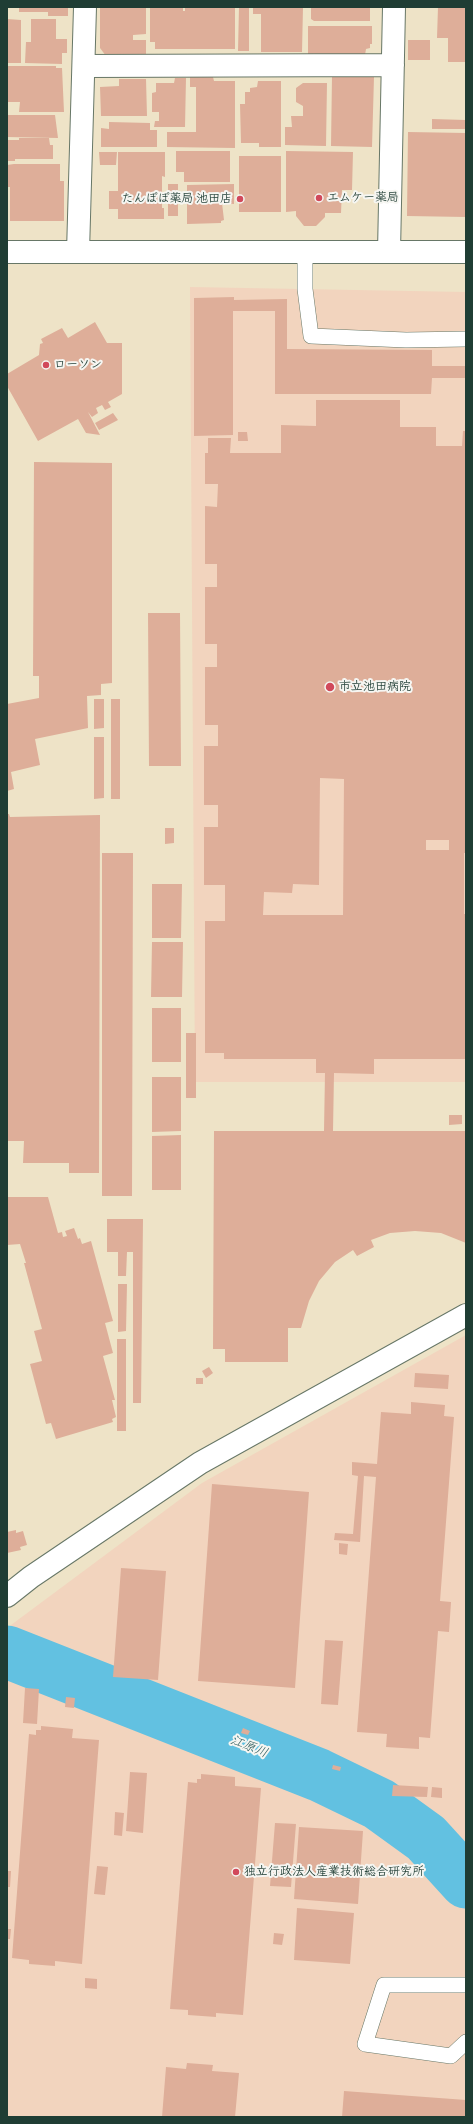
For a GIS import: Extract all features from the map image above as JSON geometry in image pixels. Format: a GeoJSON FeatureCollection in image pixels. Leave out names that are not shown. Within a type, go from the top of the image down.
{"type":"FeatureCollection","features":[{"type":"Feature","properties":{"kind":"street"},"geometry":{"type":"LineString","coordinates":[[78,252],[85,7]]}},
{"type":"Feature","properties":{"kind":"street"},"geometry":{"type":"LineString","coordinates":[[389,252],[394,7]]}},
{"type":"Feature","properties":{"kind":"street"},"geometry":{"type":"LineString","coordinates":[[84,66],[393,65]]}},
{"type":"Feature","properties":{"kind":"street"},"geometry":{"type":"LineString","coordinates":[[7,252],[466,252]]}},
{"type":"Feature","properties":{"kind":"street"},"geometry":{"type":"LineString","coordinates":[[7,1596],[31,1577],[200,1463],[466,1315]]}},
{"type":"Feature","properties":{"kind":"lane"},"geometry":{"type":"LineString","coordinates":[[305,252],[305,289],[311,336],[406,340],[466,339]]}},
{"type":"Feature","properties":{"kind":"lane"},"geometry":{"type":"LineString","coordinates":[[466,1985],[384,1985],[365,2044],[451,2056],[466,2042]]}},
{"type":"Feature","properties":{"kind":"shaded area","name":"市立池田病院"},"geometry":{"type":"Polygon","coordinates":[[[190,287],[466,292],[466,1082],[195,1082],[190,287]]]}},
{"type":"Feature","properties":{"kind":"shaded area","name":"独立行政法人産業技術総合研究所"},"geometry":{"type":"Polygon","coordinates":[[[466,1335],[466,2117],[7,2117],[7,1628],[202,1483],[466,1335]]]}},
{"type":"Feature","properties":{"kind":"building"},"geometry":{"type":"Polygon","coordinates":[[[19,7],[63,7],[68,8],[68,16],[48,16],[48,12],[19,12],[19,7]]]}},
{"type":"Feature","properties":{"kind":"building"},"geometry":{"type":"Polygon","coordinates":[[[100,7],[146,8],[146,34],[133,35],[133,40],[146,40],[146,56],[106,56],[100,48],[100,7]]]}},
{"type":"Feature","properties":{"kind":"building"},"geometry":{"type":"Polygon","coordinates":[[[150,7],[183,7],[183,11],[185,11],[185,7],[235,7],[235,49],[155,49],[155,42],[150,42],[150,7]]]}},
{"type":"Feature","properties":{"kind":"building"},"geometry":{"type":"Polygon","coordinates":[[[239,7],[249,7],[249,51],[238,51],[239,7]]]}},
{"type":"Feature","properties":{"kind":"building"},"geometry":{"type":"Polygon","coordinates":[[[253,7],[303,7],[302,52],[261,52],[261,14],[253,14],[253,7]]]}},
{"type":"Feature","properties":{"kind":"building"},"geometry":{"type":"Polygon","coordinates":[[[311,7],[370,7],[370,21],[314,21],[311,19],[311,7]]]}},
{"type":"Feature","properties":{"kind":"building"},"geometry":{"type":"Polygon","coordinates":[[[438,7],[466,7],[466,62],[448,62],[448,38],[437,38],[438,7]]]}},
{"type":"Feature","properties":{"kind":"building"},"geometry":{"type":"Polygon","coordinates":[[[7,19],[21,20],[21,63],[7,63],[7,19]]]}},
{"type":"Feature","properties":{"kind":"building"},"geometry":{"type":"Polygon","coordinates":[[[31,19],[56,19],[56,39],[67,39],[67,53],[62,53],[62,64],[25,63],[26,42],[31,42],[31,19]]]}},
{"type":"Feature","properties":{"kind":"building"},"geometry":{"type":"Polygon","coordinates":[[[308,26],[372,26],[372,44],[370,44],[370,48],[366,49],[365,55],[308,55],[308,26]]]}},
{"type":"Feature","properties":{"kind":"building"},"geometry":{"type":"Polygon","coordinates":[[[408,40],[430,40],[430,60],[408,60],[408,40]]]}},
{"type":"Feature","properties":{"kind":"building"},"geometry":{"type":"Polygon","coordinates":[[[7,66],[56,66],[56,68],[62,68],[64,112],[19,112],[20,102],[7,102],[7,66]]]}},
{"type":"Feature","properties":{"kind":"building"},"geometry":{"type":"Polygon","coordinates":[[[332,76],[374,77],[372,147],[331,146],[332,76]]]}},
{"type":"Feature","properties":{"kind":"building"},"geometry":{"type":"Polygon","coordinates":[[[190,77],[213,77],[214,81],[235,81],[235,148],[167,147],[167,132],[196,132],[196,87],[190,87],[190,77]]]}},
{"type":"Feature","properties":{"kind":"building"},"geometry":{"type":"Polygon","coordinates":[[[175,78],[186,78],[185,127],[154,127],[155,121],[159,121],[159,112],[152,112],[152,93],[156,92],[156,83],[174,83],[175,78]]]}},
{"type":"Feature","properties":{"kind":"building"},"geometry":{"type":"Polygon","coordinates":[[[119,79],[146,79],[147,116],[101,116],[100,87],[119,86],[119,79]]]}},
{"type":"Feature","properties":{"kind":"building"},"geometry":{"type":"Polygon","coordinates":[[[258,81],[281,81],[281,147],[259,147],[259,143],[241,143],[240,104],[245,104],[245,92],[250,92],[250,88],[257,87],[258,81]]]}},
{"type":"Feature","properties":{"kind":"building"},"geometry":{"type":"Polygon","coordinates":[[[303,83],[327,83],[326,146],[285,145],[285,127],[292,127],[291,116],[303,116],[303,106],[296,102],[296,88],[303,83]]]}},
{"type":"Feature","properties":{"kind":"building"},"geometry":{"type":"Polygon","coordinates":[[[7,115],[55,115],[58,138],[7,137],[7,115]]]}},
{"type":"Feature","properties":{"kind":"building"},"geometry":{"type":"Polygon","coordinates":[[[432,119],[466,120],[466,129],[432,129],[432,119]]]}},
{"type":"Feature","properties":{"kind":"building"},"geometry":{"type":"Polygon","coordinates":[[[109,122],[150,123],[150,130],[157,130],[157,147],[101,147],[101,128],[109,129],[109,122]]]}},
{"type":"Feature","properties":{"kind":"building"},"geometry":{"type":"Polygon","coordinates":[[[408,132],[466,133],[466,217],[407,216],[408,132]]]}},
{"type":"Feature","properties":{"kind":"building"},"geometry":{"type":"Polygon","coordinates":[[[19,138],[49,138],[50,145],[53,145],[53,159],[15,159],[15,161],[7,161],[7,140],[19,140],[19,138]]]}},
{"type":"Feature","properties":{"kind":"building"},"geometry":{"type":"Polygon","coordinates":[[[176,151],[230,151],[230,182],[184,182],[184,172],[176,172],[176,151]]]}},
{"type":"Feature","properties":{"kind":"building"},"geometry":{"type":"Polygon","coordinates":[[[286,151],[353,152],[352,190],[342,190],[341,213],[325,213],[325,217],[316,226],[304,226],[296,216],[296,211],[286,212],[286,151]]]}},
{"type":"Feature","properties":{"kind":"building"},"geometry":{"type":"Polygon","coordinates":[[[99,152],[117,152],[116,165],[100,165],[99,152]]]}},
{"type":"Feature","properties":{"kind":"building"},"geometry":{"type":"Polygon","coordinates":[[[118,152],[165,152],[165,177],[162,176],[162,208],[164,208],[164,219],[118,219],[118,209],[109,209],[109,191],[118,191],[118,152]]]}},
{"type":"Feature","properties":{"kind":"building"},"geometry":{"type":"Polygon","coordinates":[[[239,156],[281,156],[281,212],[239,212],[239,156]]]}},
{"type":"Feature","properties":{"kind":"building"},"geometry":{"type":"Polygon","coordinates":[[[60,164],[60,181],[64,181],[64,221],[10,221],[10,187],[7,187],[7,165],[60,164]]]}},
{"type":"Feature","properties":{"kind":"building"},"geometry":{"type":"Polygon","coordinates":[[[168,184],[178,184],[178,216],[168,216],[168,184]]]}},
{"type":"Feature","properties":{"kind":"building"},"geometry":{"type":"Polygon","coordinates":[[[234,184],[234,204],[222,203],[224,220],[221,221],[221,223],[187,224],[187,185],[234,184]]]}},
{"type":"Feature","properties":{"kind":"building"},"geometry":{"type":"Polygon","coordinates":[[[234,297],[234,300],[287,299],[287,349],[432,350],[432,366],[466,366],[466,378],[432,378],[431,394],[275,394],[275,311],[233,311],[233,435],[194,436],[194,298],[234,297]]]}},
{"type":"Feature","properties":{"kind":"building"},"geometry":{"type":"Polygon","coordinates":[[[95,322],[107,343],[122,343],[122,394],[108,402],[111,407],[105,410],[102,405],[96,408],[98,413],[92,417],[88,412],[100,435],[86,433],[78,419],[38,441],[7,386],[7,374],[39,355],[40,344],[43,343],[41,339],[62,328],[68,338],[95,322]]]}},
{"type":"Feature","properties":{"kind":"building","name":"市立池田病院"},"geometry":{"type":"Polygon","coordinates":[[[316,400],[400,400],[400,427],[436,427],[436,446],[462,446],[463,431],[466,431],[466,853],[464,853],[464,914],[466,914],[466,1059],[374,1059],[374,1074],[334,1073],[333,1131],[466,1131],[466,1243],[441,1233],[415,1231],[390,1233],[371,1240],[374,1247],[357,1256],[353,1250],[335,1262],[319,1281],[309,1301],[301,1328],[288,1328],[288,1362],[225,1362],[225,1349],[213,1349],[214,1131],[324,1131],[325,1073],[316,1073],[316,1059],[224,1059],[224,1053],[205,1053],[205,921],[225,921],[225,885],[204,885],[204,827],[218,827],[218,805],[204,805],[204,746],[218,746],[218,725],[205,725],[205,667],[217,667],[217,644],[205,644],[205,587],[217,587],[217,564],[205,564],[205,506],[217,507],[218,484],[205,484],[205,453],[208,453],[208,438],[231,438],[230,453],[281,453],[281,425],[316,426],[316,400]],[[320,778],[319,885],[293,884],[292,893],[264,892],[263,915],[343,915],[344,779],[320,778]],[[426,840],[426,850],[449,850],[449,840],[426,840]]]}},
{"type":"Feature","properties":{"kind":"building"},"geometry":{"type":"Polygon","coordinates":[[[113,413],[118,420],[99,430],[95,423],[113,413]]]}},
{"type":"Feature","properties":{"kind":"building"},"geometry":{"type":"Polygon","coordinates":[[[238,432],[247,432],[248,441],[238,441],[238,432]]]}},
{"type":"Feature","properties":{"kind":"building"},"geometry":{"type":"Polygon","coordinates":[[[34,462],[112,463],[112,683],[101,684],[101,695],[87,696],[88,728],[35,739],[40,765],[11,772],[14,789],[7,791],[7,704],[39,698],[39,676],[33,676],[34,462]]]}},
{"type":"Feature","properties":{"kind":"building"},"geometry":{"type":"Polygon","coordinates":[[[148,613],[180,613],[181,766],[149,766],[148,613]]]}},
{"type":"Feature","properties":{"kind":"building"},"geometry":{"type":"Polygon","coordinates":[[[94,699],[104,699],[104,728],[94,729],[94,699]]]}},
{"type":"Feature","properties":{"kind":"building"},"geometry":{"type":"Polygon","coordinates":[[[111,699],[120,699],[120,799],[111,799],[111,699]]]}},
{"type":"Feature","properties":{"kind":"building"},"geometry":{"type":"Polygon","coordinates":[[[94,737],[104,737],[104,798],[94,799],[94,737]]]}},
{"type":"Feature","properties":{"kind":"building"},"geometry":{"type":"Polygon","coordinates":[[[7,814],[9,814],[10,817],[100,815],[99,1173],[69,1173],[69,1163],[23,1163],[24,1141],[7,1141],[7,814]]]}},
{"type":"Feature","properties":{"kind":"building"},"geometry":{"type":"Polygon","coordinates":[[[165,828],[174,828],[174,843],[165,844],[165,828]]]}},
{"type":"Feature","properties":{"kind":"building"},"geometry":{"type":"Polygon","coordinates":[[[102,853],[133,853],[132,1196],[102,1196],[102,853]]]}},
{"type":"Feature","properties":{"kind":"building"},"geometry":{"type":"Polygon","coordinates":[[[152,884],[182,884],[181,938],[152,938],[152,884]]]}},
{"type":"Feature","properties":{"kind":"building"},"geometry":{"type":"Polygon","coordinates":[[[152,942],[183,942],[182,997],[151,997],[152,942]]]}},
{"type":"Feature","properties":{"kind":"building"},"geometry":{"type":"Polygon","coordinates":[[[152,1008],[181,1008],[181,1062],[152,1062],[152,1008]]]}},
{"type":"Feature","properties":{"kind":"building"},"geometry":{"type":"Polygon","coordinates":[[[186,1033],[196,1033],[196,1098],[186,1098],[186,1033]]]}},
{"type":"Feature","properties":{"kind":"building"},"geometry":{"type":"Polygon","coordinates":[[[152,1077],[181,1077],[181,1131],[152,1132],[152,1077]]]}},
{"type":"Feature","properties":{"kind":"building"},"geometry":{"type":"Polygon","coordinates":[[[449,1115],[462,1115],[462,1124],[449,1125],[449,1115]]]}},
{"type":"Feature","properties":{"kind":"building"},"geometry":{"type":"Polygon","coordinates":[[[181,1135],[181,1190],[152,1190],[152,1136],[181,1135]]]}},
{"type":"Feature","properties":{"kind":"building"},"geometry":{"type":"Polygon","coordinates":[[[7,1197],[48,1197],[58,1233],[62,1232],[63,1237],[67,1236],[65,1231],[74,1228],[78,1239],[80,1238],[82,1244],[91,1241],[113,1321],[105,1323],[113,1353],[103,1356],[115,1400],[112,1400],[116,1417],[112,1419],[113,1422],[56,1439],[51,1423],[46,1424],[30,1364],[42,1361],[34,1331],[42,1329],[20,1244],[7,1245],[7,1197]]]}},
{"type":"Feature","properties":{"kind":"building"},"geometry":{"type":"Polygon","coordinates":[[[107,1219],[143,1219],[141,1403],[133,1403],[133,1252],[127,1252],[126,1276],[118,1276],[118,1252],[107,1252],[107,1219]]]}},
{"type":"Feature","properties":{"kind":"building"},"geometry":{"type":"Polygon","coordinates":[[[118,1284],[127,1284],[126,1331],[118,1332],[118,1284]]]}},
{"type":"Feature","properties":{"kind":"building"},"geometry":{"type":"Polygon","coordinates":[[[117,1339],[126,1339],[126,1431],[117,1431],[117,1339]]]}},
{"type":"Feature","properties":{"kind":"building"},"geometry":{"type":"Polygon","coordinates":[[[209,1367],[213,1373],[206,1378],[202,1371],[209,1367]]]}},
{"type":"Feature","properties":{"kind":"building"},"geometry":{"type":"Polygon","coordinates":[[[415,1373],[449,1375],[448,1389],[414,1387],[415,1373]]]}},
{"type":"Feature","properties":{"kind":"building"},"geometry":{"type":"Polygon","coordinates":[[[196,1378],[203,1378],[203,1384],[196,1384],[196,1378]]]}},
{"type":"Feature","properties":{"kind":"building"},"geometry":{"type":"Polygon","coordinates":[[[411,1402],[445,1405],[444,1416],[454,1417],[440,1601],[451,1602],[449,1632],[438,1631],[430,1738],[419,1737],[419,1749],[386,1747],[387,1734],[357,1732],[376,1477],[364,1476],[360,1542],[334,1540],[335,1533],[353,1534],[358,1476],[352,1475],[352,1462],[377,1464],[381,1412],[411,1414],[411,1402]]]}},
{"type":"Feature","properties":{"kind":"building"},"geometry":{"type":"Polygon","coordinates":[[[212,1484],[309,1492],[295,1688],[198,1681],[212,1484]]]}},
{"type":"Feature","properties":{"kind":"building"},"geometry":{"type":"Polygon","coordinates":[[[16,1530],[16,1533],[23,1531],[27,1545],[20,1547],[21,1550],[7,1553],[7,1532],[16,1530]]]}},
{"type":"Feature","properties":{"kind":"building"},"geometry":{"type":"Polygon","coordinates":[[[339,1543],[348,1544],[347,1555],[339,1554],[339,1543]]]}},
{"type":"Feature","properties":{"kind":"building"},"geometry":{"type":"Polygon","coordinates":[[[121,1568],[166,1571],[158,1680],[113,1677],[121,1568]]]}},
{"type":"Feature","properties":{"kind":"building"},"geometry":{"type":"Polygon","coordinates":[[[325,1640],[343,1641],[338,1705],[321,1704],[325,1640]]]}},
{"type":"Feature","properties":{"kind":"building"},"geometry":{"type":"Polygon","coordinates":[[[25,1688],[39,1689],[37,1724],[23,1723],[25,1688]]]}},
{"type":"Feature","properties":{"kind":"building"},"geometry":{"type":"Polygon","coordinates":[[[66,1697],[75,1698],[74,1708],[65,1707],[66,1697]]]}},
{"type":"Feature","properties":{"kind":"building"},"geometry":{"type":"Polygon","coordinates":[[[41,1726],[73,1729],[72,1738],[99,1740],[82,1964],[55,1961],[55,1966],[29,1964],[29,1960],[12,1958],[29,1734],[36,1735],[36,1730],[41,1730],[41,1726]]]}},
{"type":"Feature","properties":{"kind":"building"},"geometry":{"type":"Polygon","coordinates":[[[243,1728],[250,1731],[248,1735],[241,1733],[243,1728]]]}},
{"type":"Feature","properties":{"kind":"building"},"geometry":{"type":"Polygon","coordinates":[[[333,1765],[341,1767],[340,1771],[332,1769],[333,1765]]]}},
{"type":"Feature","properties":{"kind":"building"},"geometry":{"type":"Polygon","coordinates":[[[130,1772],[147,1773],[143,1833],[126,1831],[130,1772]]]}},
{"type":"Feature","properties":{"kind":"building"},"geometry":{"type":"Polygon","coordinates":[[[201,1774],[235,1777],[235,1786],[261,1788],[243,2015],[216,2013],[216,2017],[188,2015],[188,2010],[170,2009],[188,1782],[197,1783],[197,1779],[201,1779],[201,1774]]]}},
{"type":"Feature","properties":{"kind":"building"},"geometry":{"type":"Polygon","coordinates":[[[393,1785],[428,1787],[427,1797],[392,1796],[393,1785]]]}},
{"type":"Feature","properties":{"kind":"building"},"geometry":{"type":"Polygon","coordinates":[[[432,1787],[442,1788],[442,1798],[431,1797],[432,1787]]]}},
{"type":"Feature","properties":{"kind":"building"},"geometry":{"type":"Polygon","coordinates":[[[115,1812],[124,1813],[122,1836],[114,1835],[115,1812]]]}},
{"type":"Feature","properties":{"kind":"building"},"geometry":{"type":"Polygon","coordinates":[[[275,1823],[296,1824],[291,1887],[270,1886],[275,1823]]]}},
{"type":"Feature","properties":{"kind":"building"},"geometry":{"type":"Polygon","coordinates":[[[299,1827],[363,1831],[358,1904],[294,1899],[299,1827]]]}},
{"type":"Feature","properties":{"kind":"building"},"geometry":{"type":"Polygon","coordinates":[[[97,1866],[108,1867],[105,1895],[94,1894],[97,1866]]]}},
{"type":"Feature","properties":{"kind":"building"},"geometry":{"type":"Polygon","coordinates":[[[7,1871],[11,1871],[10,1887],[7,1887],[7,1871]]]}},
{"type":"Feature","properties":{"kind":"building"},"geometry":{"type":"Polygon","coordinates":[[[297,1908],[354,1913],[350,1964],[294,1960],[297,1908]]]}},
{"type":"Feature","properties":{"kind":"building"},"geometry":{"type":"Polygon","coordinates":[[[7,1929],[11,1929],[10,1939],[7,1939],[7,1929]]]}},
{"type":"Feature","properties":{"kind":"building"},"geometry":{"type":"Polygon","coordinates":[[[274,1933],[284,1934],[282,1945],[273,1944],[274,1933]]]}},
{"type":"Feature","properties":{"kind":"building"},"geometry":{"type":"Polygon","coordinates":[[[85,1978],[97,1979],[97,1989],[85,1988],[85,1978]]]}},
{"type":"Feature","properties":{"kind":"building"},"geometry":{"type":"Polygon","coordinates":[[[187,2063],[213,2065],[212,2071],[239,2073],[235,2117],[162,2117],[166,2067],[186,2069],[187,2063]]]}},
{"type":"Feature","properties":{"kind":"building"},"geometry":{"type":"Polygon","coordinates":[[[344,2091],[466,2100],[466,2117],[342,2117],[344,2091]]]}},
{"type":"Feature","properties":{"kind":"waterway","name":"江原川"},"geometry":{"type":"LineString","coordinates":[[7,1652],[319,1775],[379,1804],[426,1838],[466,1882]]}},
{"type":"Feature","properties":{"kind":"place","name":"エムケー薬局"},"geometry":{"type":"Point","coordinates":[319,198]}},
{"type":"Feature","properties":{"kind":"place","name":"たんぽぽ薬局 池田店"},"geometry":{"type":"Point","coordinates":[240,199]}},
{"type":"Feature","properties":{"kind":"place","name":"ローソン"},"geometry":{"type":"Point","coordinates":[46,365]}},
{"type":"Feature","properties":{"kind":"place","name":"市立池田病院"},"geometry":{"type":"Point","coordinates":[330,687]}},
{"type":"Feature","properties":{"kind":"place","name":"独立行政法人産業技術総合研究所"},"geometry":{"type":"Point","coordinates":[236,1872]}}]}
